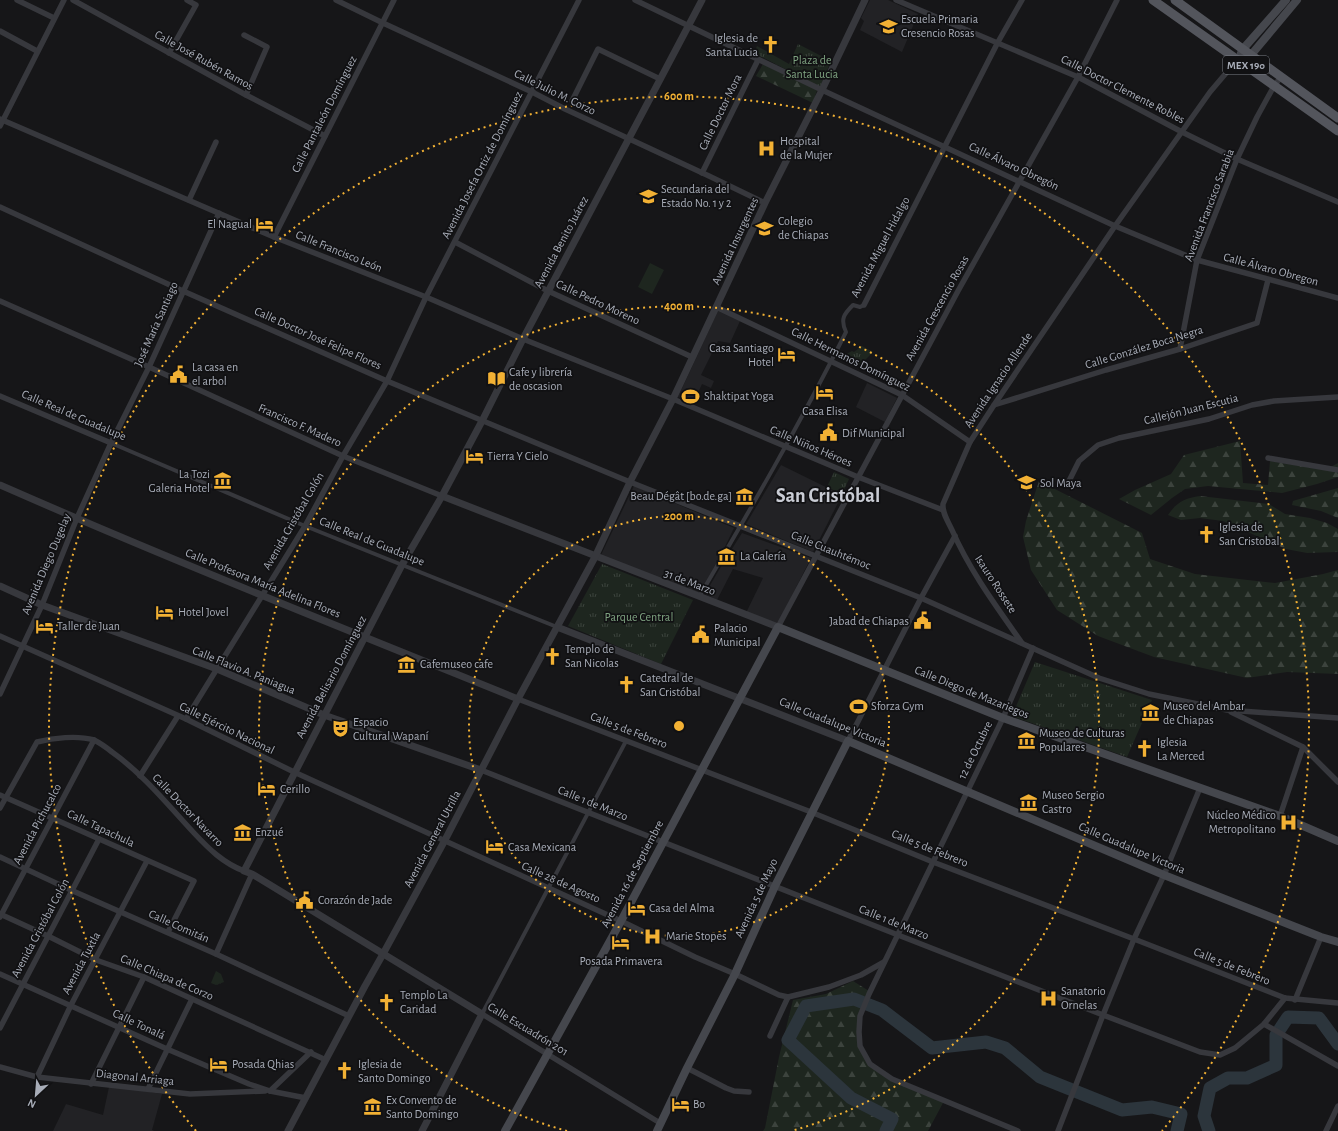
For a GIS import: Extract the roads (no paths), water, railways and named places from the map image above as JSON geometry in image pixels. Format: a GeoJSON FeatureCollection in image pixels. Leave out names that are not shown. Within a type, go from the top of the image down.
{"type":"FeatureCollection","features":[{"type":"Feature","properties":{"kind":"main road","name":"MEX 190"},"geometry":{"type":"LineString","coordinates":[[1153,0],[1338,131]]}},
{"type":"Feature","properties":{"kind":"main road","name":"MEX 190"},"geometry":{"type":"LineString","coordinates":[[1174,0],[1338,118]]}},
{"type":"Feature","properties":{"kind":"main road"},"geometry":{"type":"LineString","coordinates":[[1238,59],[1243,49],[1286,0]]}},
{"type":"Feature","properties":{"kind":"main road"},"geometry":{"type":"LineString","coordinates":[[1238,59],[1251,55],[1297,0]]}},
{"type":"Feature","properties":{"kind":"main road","name":"Calle Diego de Mazariegos"},"geometry":{"type":"LineString","coordinates":[[778,628],[1003,718],[1280,816],[1338,841]]}},
{"type":"Feature","properties":{"kind":"main road","name":"Avenida 16 de Septiembre"},"geometry":{"type":"LineString","coordinates":[[505,1131],[621,921],[778,628]]}},
{"type":"Feature","properties":{"kind":"main road","name":"Calle Guadalupe Victoria"},"geometry":{"type":"LineString","coordinates":[[848,741],[1164,875],[1321,937],[1338,942]]}},
{"type":"Feature","properties":{"kind":"main road","name":"Avenida 5 de Mayo"},"geometry":{"type":"LineString","coordinates":[[658,1127],[735,974],[774,886],[848,741]]}},
{"type":"Feature","properties":{"kind":"street"},"geometry":{"type":"LineString","coordinates":[[17,0],[54,18]]}},
{"type":"Feature","properties":{"kind":"street"},"geometry":{"type":"LineString","coordinates":[[1,122],[64,0]]}},
{"type":"Feature","properties":{"kind":"street","name":"Calle José Rubén Ramos"},"geometry":{"type":"LineString","coordinates":[[74,0],[246,95],[325,136]]}},
{"type":"Feature","properties":{"kind":"street"},"geometry":{"type":"LineString","coordinates":[[169,53],[196,5],[187,0]]}},
{"type":"Feature","properties":{"kind":"street","name":"Calle Julio M. Corzo"},"geometry":{"type":"LineString","coordinates":[[336,0],[765,203]]}},
{"type":"Feature","properties":{"kind":"street","name":"Calle Pantaleón Domínguez"},"geometry":{"type":"LineString","coordinates":[[274,237],[394,0]]}},
{"type":"Feature","properties":{"kind":"street","name":"Avenida Josefa Ortiz de Domínguez"},"geometry":{"type":"LineString","coordinates":[[387,381],[426,297],[579,0]]}},
{"type":"Feature","properties":{"kind":"street","name":"Calle Álvaro Obregón"},"geometry":{"type":"LineString","coordinates":[[635,0],[758,60],[1115,226],[1198,260]]}},
{"type":"Feature","properties":{"kind":"street","name":"Avenida Benito Juárez"},"geometry":{"type":"LineString","coordinates":[[442,496],[628,138],[702,0]]}},
{"type":"Feature","properties":{"kind":"street","name":"Avenida Insurgentes"},"geometry":{"type":"LineString","coordinates":[[595,557],[630,482],[673,399],[765,203],[865,0]]}},
{"type":"Feature","properties":{"kind":"street","name":"Calle Doctor Clemente Robles"},"geometry":{"type":"LineString","coordinates":[[896,0],[1078,77],[1182,132],[1237,159],[1338,202]]}},
{"type":"Feature","properties":{"kind":"street","name":"Avenida Miguel Hidalgo"},"geometry":{"type":"LineString","coordinates":[[699,598],[741,526],[832,361],[846,332],[843,325],[843,318],[852,305],[864,305],[998,42],[1022,0]]}},
{"type":"Feature","properties":{"kind":"street","name":"Avenida Crescencio Rosas"},"geometry":{"type":"LineString","coordinates":[[778,628],[902,395],[1019,181],[1078,77],[1117,0]]}},
{"type":"Feature","properties":{"kind":"street"},"geometry":{"type":"LineString","coordinates":[[0,31],[38,51]]}},
{"type":"Feature","properties":{"kind":"street"},"geometry":{"type":"LineString","coordinates":[[244,35],[267,47],[246,95]]}},
{"type":"Feature","properties":{"kind":"street"},"geometry":{"type":"LineString","coordinates":[[572,101],[598,49],[660,79]]}},
{"type":"Feature","properties":{"kind":"street","name":"Avenida Ignacio Allende"},"geometry":{"type":"LineString","coordinates":[[943,510],[943,504],[970,442],[994,405],[1115,226],[1210,92],[1238,59]]}},
{"type":"Feature","properties":{"kind":"street","name":"Calle Doctor Mora"},"geometry":{"type":"LineString","coordinates":[[702,173],[758,60]]}},
{"type":"Feature","properties":{"kind":"street","name":"Avenida Francisco Sarabia"},"geometry":{"type":"LineString","coordinates":[[1180,349],[1198,260],[1237,159],[1257,117],[1274,86],[1281,77]]}},
{"type":"Feature","properties":{"kind":"street","name":"Calle Francisco León"},"geometry":{"type":"LineString","coordinates":[[1,122],[274,237],[426,297],[523,339],[673,399]]}},
{"type":"Feature","properties":{"kind":"street"},"geometry":{"type":"LineString","coordinates":[[188,200],[216,142]]}},
{"type":"Feature","properties":{"kind":"street","name":"Calle Doctor José Felipe Flores"},"geometry":{"type":"LineString","coordinates":[[0,207],[183,291],[387,381],[630,482]]}},
{"type":"Feature","properties":{"kind":"street","name":"José María Santiago"},"geometry":{"type":"LineString","coordinates":[[111,443],[149,367],[219,213]]}},
{"type":"Feature","properties":{"kind":"street","name":"Calle Pedro Moreno"},"geometry":{"type":"LineString","coordinates":[[455,242],[548,291],[692,357]]}},
{"type":"Feature","properties":{"kind":"street","name":"Calle Álvaro Obregon"},"geometry":{"type":"LineString","coordinates":[[1198,260],[1338,298]]}},
{"type":"Feature","properties":{"kind":"street","name":"Calle González Boca Negra"},"geometry":{"type":"LineString","coordinates":[[994,405],[1106,370],[1180,349],[1257,323],[1268,280]]}},
{"type":"Feature","properties":{"kind":"street","name":"Francisco F. Madero"},"geometry":{"type":"LineString","coordinates":[[0,301],[149,367],[342,456],[595,557]]}},
{"type":"Feature","properties":{"kind":"street","name":"Calle Hermanos Domínguez"},"geometry":{"type":"LineString","coordinates":[[716,307],[902,395],[970,442]]}},
{"type":"Feature","properties":{"kind":"street","name":"Avenida Cristóbal Colón"},"geometry":{"type":"LineString","coordinates":[[186,719],[305,526],[342,456],[387,381]]}},
{"type":"Feature","properties":{"kind":"street","name":"Calle Real de Guadalupe"},"geometry":{"type":"LineString","coordinates":[[0,396],[305,526],[557,627],[740,698]]}},
{"type":"Feature","properties":{"kind":"street","name":"Callejón Juan Escutia"},"geometry":{"type":"LineString","coordinates":[[1068,481],[1079,460],[1098,445],[1119,438],[1209,419],[1252,405],[1274,401],[1338,397]]}},
{"type":"Feature","properties":{"kind":"street","name":"Calle Niños Héroes"},"geometry":{"type":"LineString","coordinates":[[673,399],[858,477],[943,510]]}},
{"type":"Feature","properties":{"kind":"street","name":"Avenida Diego Dugelay"},"geometry":{"type":"LineString","coordinates":[[0,691],[42,605],[77,518],[111,443]]}},
{"type":"Feature","properties":{"kind":"street"},"geometry":{"type":"LineString","coordinates":[[1268,458],[1338,470]]}},
{"type":"Feature","properties":{"kind":"street","name":"Calle Cuauhtémoc"},"geometry":{"type":"LineString","coordinates":[[630,482],[921,598],[1099,678],[1149,694],[1227,710]]}},
{"type":"Feature","properties":{"kind":"street","name":"Calle Profesora María Adelina Flores"},"geometry":{"type":"LineString","coordinates":[[0,485],[365,638],[518,699]]}},
{"type":"Feature","properties":{"kind":"street","name":"Avenida Belisario Domínguez"},"geometry":{"type":"LineString","coordinates":[[244,871],[402,565],[442,496]]}},
{"type":"Feature","properties":{"kind":"street"},"geometry":{"type":"LineString","coordinates":[[848,741],[954,536],[943,510]]}},
{"type":"Feature","properties":{"kind":"street","name":"Isauro Rossete"},"geometry":{"type":"LineString","coordinates":[[954,536],[981,584],[1022,643]]}},
{"type":"Feature","properties":{"kind":"street","name":"31 de Marzo"},"geometry":{"type":"LineString","coordinates":[[595,557],[778,628]]}},
{"type":"Feature","properties":{"kind":"street","name":"Avenida General Utrilla"},"geometry":{"type":"LineString","coordinates":[[288,1131],[595,557]]}},
{"type":"Feature","properties":{"kind":"street","name":"Calle Flavio A. Paniagua"},"geometry":{"type":"LineString","coordinates":[[0,586],[42,605],[217,669],[324,715],[481,770]]}},
{"type":"Feature","properties":{"kind":"street","name":"Calle Ejército Nacional"},"geometry":{"type":"LineString","coordinates":[[0,636],[186,719],[294,772],[445,840]]}},
{"type":"Feature","properties":{"kind":"street","name":"12 de Octubre"},"geometry":{"type":"LineString","coordinates":[[898,935],[1003,718],[1033,648]]}},
{"type":"Feature","properties":{"kind":"street","name":"Calle Guadalupe Victoria"},"geometry":{"type":"LineString","coordinates":[[740,698],[848,741]]}},
{"type":"Feature","properties":{"kind":"street","name":"Calle 5 de Febrero"},"geometry":{"type":"LineString","coordinates":[[518,699],[1285,998],[1338,1003]]}},
{"type":"Feature","properties":{"kind":"street"},"geometry":{"type":"LineString","coordinates":[[1227,710],[1338,718]]}},
{"type":"Feature","properties":{"kind":"street"},"geometry":{"type":"LineString","coordinates":[[1227,710],[1303,747],[1338,782]]}},
{"type":"Feature","properties":{"kind":"street"},"geometry":{"type":"LineString","coordinates":[[140,776],[178,716]]}},
{"type":"Feature","properties":{"kind":"street","name":"Calle Doctor Navarro"},"geometry":{"type":"LineString","coordinates":[[3,796],[37,742],[52,739],[74,738],[94,740],[124,760],[136,771],[213,853],[234,867],[252,874],[383,954]]}},
{"type":"Feature","properties":{"kind":"street","name":"Avenida Pichucalco"},"geometry":{"type":"LineString","coordinates":[[1,915],[94,740]]}},
{"type":"Feature","properties":{"kind":"street"},"geometry":{"type":"LineString","coordinates":[[422,1131],[626,741]]}},
{"type":"Feature","properties":{"kind":"street"},"geometry":{"type":"LineString","coordinates":[[1280,816],[1303,747]]}},
{"type":"Feature","properties":{"kind":"street","name":"Calle 1 de Marzo"},"geometry":{"type":"LineString","coordinates":[[481,770],[663,843],[1200,1052],[1220,1055],[1235,1048],[1264,1024],[1285,998]]}},
{"type":"Feature","properties":{"kind":"street"},"geometry":{"type":"LineString","coordinates":[[1058,1131],[1134,939],[1164,875],[1200,788]]}},
{"type":"Feature","properties":{"kind":"street"},"geometry":{"type":"LineString","coordinates":[[0,808],[3,796]]}},
{"type":"Feature","properties":{"kind":"street","name":"Calle Tapachula"},"geometry":{"type":"LineString","coordinates":[[3,796],[194,881],[168,932]]}},
{"type":"Feature","properties":{"kind":"street","name":"Avenida Cristóbal Colón"},"geometry":{"type":"LineString","coordinates":[[0,1028],[99,839]]}},
{"type":"Feature","properties":{"kind":"street","name":"Calle 28 de Agosto"},"geometry":{"type":"LineString","coordinates":[[445,840],[621,921],[695,957],[779,995],[788,997]]}},
{"type":"Feature","properties":{"kind":"street","name":"Calle Comitán"},"geometry":{"type":"LineString","coordinates":[[0,857],[120,912],[168,932],[349,1016]]}},
{"type":"Feature","properties":{"kind":"street","name":"Avenida Tuxtla"},"geometry":{"type":"LineString","coordinates":[[37,1077],[71,1005],[147,861]]}},
{"type":"Feature","properties":{"kind":"street"},"geometry":{"type":"LineString","coordinates":[[216,954],[252,874]]}},
{"type":"Feature","properties":{"kind":"street","name":"Calle Chiapa de Corzo"},"geometry":{"type":"LineString","coordinates":[[1,915],[96,960],[144,977],[326,1060]]}},
{"type":"Feature","properties":{"kind":"street"},"geometry":{"type":"LineString","coordinates":[[898,935],[884,962],[860,1016],[860,1046],[870,1064],[892,1079],[1018,1131]]}},
{"type":"Feature","properties":{"kind":"street"},"geometry":{"type":"LineString","coordinates":[[1295,1000],[1321,937]]}},
{"type":"Feature","properties":{"kind":"street","name":"Calle Escuadrón 201"},"geometry":{"type":"LineString","coordinates":[[383,954],[548,1054],[658,1127]]}},
{"type":"Feature","properties":{"kind":"street"},"geometry":{"type":"LineString","coordinates":[[770,1036],[788,997],[828,987],[854,978],[884,962]]}},
{"type":"Feature","properties":{"kind":"street","name":"Calle Tonalá"},"geometry":{"type":"LineString","coordinates":[[0,974],[167,1049],[249,1084],[270,1091]]}},
{"type":"Feature","properties":{"kind":"street"},"geometry":{"type":"LineString","coordinates":[[91,1084],[144,977]]}},
{"type":"Feature","properties":{"kind":"street"},"geometry":{"type":"LineString","coordinates":[[148,1089],[192,999]]}},
{"type":"Feature","properties":{"kind":"street"},"geometry":{"type":"LineString","coordinates":[[1264,1024],[1338,1066]]}},
{"type":"Feature","properties":{"kind":"street"},"geometry":{"type":"LineString","coordinates":[[270,1091],[311,1052]]}},
{"type":"Feature","properties":{"kind":"street","name":"Diagonal Arriaga"},"geometry":{"type":"LineString","coordinates":[[0,1067],[37,1077],[190,1094],[270,1091]]}},
{"type":"Feature","properties":{"kind":"street"},"geometry":{"type":"LineString","coordinates":[[687,1068],[726,1088],[734,1091],[749,1092]]}},
{"type":"Feature","properties":{"kind":"street"},"geometry":{"type":"LineString","coordinates":[[270,1091],[306,1098]]}},
{"type":"Feature","properties":{"kind":"street"},"geometry":{"type":"LineString","coordinates":[[1326,1131],[1338,1106]]}},
{"type":"Feature","properties":{"kind":"waterway"},"geometry":{"type":"LineString","coordinates":[[886,1131],[892,1119],[851,1098],[788,1040],[806,1006],[854,999],[882,1010],[932,1048],[986,1042],[1005,1048],[1040,1077],[1122,1110],[1152,1107],[1181,1114],[1177,1131]]}},
{"type":"Feature","properties":{"kind":"waterway"},"geometry":{"type":"LineString","coordinates":[[1209,1131],[1204,1116],[1210,1088],[1228,1078],[1247,1078],[1276,1065],[1276,1035],[1288,1017],[1319,1018],[1338,1044]]}},
{"type":"Feature","properties":{"kind":"place","name":"Escuela Primaria Cresencio Rosas"},"geometry":{"type":"Point","coordinates":[888,26]}},
{"type":"Feature","properties":{"kind":"place","name":"Iglesia de Santa Lucia"},"geometry":{"type":"Point","coordinates":[771,45]}},
{"type":"Feature","properties":{"kind":"place","name":"Hospital de la Mujer"},"geometry":{"type":"Point","coordinates":[767,148]}},
{"type":"Feature","properties":{"kind":"place","name":"Secundaria del Estado No. 1 y 2"},"geometry":{"type":"Point","coordinates":[648,196]}},
{"type":"Feature","properties":{"kind":"place","name":"El Nagual"},"geometry":{"type":"Point","coordinates":[265,224]}},
{"type":"Feature","properties":{"kind":"place","name":"Colegio de Chiapas"},"geometry":{"type":"Point","coordinates":[765,228]}},
{"type":"Feature","properties":{"kind":"place","name":"Casa Santiago Hotel"},"geometry":{"type":"Point","coordinates":[787,355]}},
{"type":"Feature","properties":{"kind":"place","name":"La casa en el arbol"},"geometry":{"type":"Point","coordinates":[179,374]}},
{"type":"Feature","properties":{"kind":"place","name":"Cafe y librería de oscasion"},"geometry":{"type":"Point","coordinates":[496,379]}},
{"type":"Feature","properties":{"kind":"place","name":"Casa Elisa"},"geometry":{"type":"Point","coordinates":[825,392]}},
{"type":"Feature","properties":{"kind":"place","name":"Shaktipat Yoga"},"geometry":{"type":"Point","coordinates":[691,396]}},
{"type":"Feature","properties":{"kind":"place","name":"Dif Municipal"},"geometry":{"type":"Point","coordinates":[829,433]}},
{"type":"Feature","properties":{"kind":"place","name":"Tierra Y Cielo"},"geometry":{"type":"Point","coordinates":[474,456]}},
{"type":"Feature","properties":{"kind":"place","name":"La Tozi Galeria Hotel"},"geometry":{"type":"Point","coordinates":[223,481]}},
{"type":"Feature","properties":{"kind":"place","name":"Sol Maya"},"geometry":{"type":"Point","coordinates":[1027,483]}},
{"type":"Feature","properties":{"kind":"place","name":"Beau Dégât [bo.de.ga]"},"geometry":{"type":"Point","coordinates":[745,496]}},
{"type":"Feature","properties":{"kind":"place","name":"Iglesia de San Cristobal"},"geometry":{"type":"Point","coordinates":[1206,534]}},
{"type":"Feature","properties":{"kind":"place","name":"La Galería"},"geometry":{"type":"Point","coordinates":[727,556]}},
{"type":"Feature","properties":{"kind":"place","name":"Hotel Jovel"},"geometry":{"type":"Point","coordinates":[165,612]}},
{"type":"Feature","properties":{"kind":"place","name":"Jabad de Chiapas"},"geometry":{"type":"Point","coordinates":[922,621]}},
{"type":"Feature","properties":{"kind":"place","name":"Taller de Juan"},"geometry":{"type":"Point","coordinates":[44,626]}},
{"type":"Feature","properties":{"kind":"place","name":"Palacio Municipal"},"geometry":{"type":"Point","coordinates":[701,635]}},
{"type":"Feature","properties":{"kind":"place","name":"Templo de San Nicolas"},"geometry":{"type":"Point","coordinates":[552,656]}},
{"type":"Feature","properties":{"kind":"place","name":"Cafemuseo cafe"},"geometry":{"type":"Point","coordinates":[407,664]}},
{"type":"Feature","properties":{"kind":"place","name":"Catedral de San Cristóbal"},"geometry":{"type":"Point","coordinates":[627,685]}},
{"type":"Feature","properties":{"kind":"place","name":"Sforza Gym"},"geometry":{"type":"Point","coordinates":[858,706]}},
{"type":"Feature","properties":{"kind":"place","name":"Museo del Ambar de Chiapas"},"geometry":{"type":"Point","coordinates":[1150,713]}},
{"type":"Feature","properties":{"kind":"place","name":"Espacio Cultural Wapaní"},"geometry":{"type":"Point","coordinates":[340,729]}},
{"type":"Feature","properties":{"kind":"place","name":"Museo de Culturas Populares"},"geometry":{"type":"Point","coordinates":[1026,740]}},
{"type":"Feature","properties":{"kind":"place","name":"Iglesia La Merced"},"geometry":{"type":"Point","coordinates":[1144,749]}},
{"type":"Feature","properties":{"kind":"place","name":"Cerillo"},"geometry":{"type":"Point","coordinates":[267,789]}},
{"type":"Feature","properties":{"kind":"place","name":"Museo Sergio Castro"},"geometry":{"type":"Point","coordinates":[1029,802]}},
{"type":"Feature","properties":{"kind":"place","name":"Núcleo Médico Metropolitano"},"geometry":{"type":"Point","coordinates":[1289,822]}},
{"type":"Feature","properties":{"kind":"place","name":"Enzué"},"geometry":{"type":"Point","coordinates":[242,832]}},
{"type":"Feature","properties":{"kind":"place","name":"Casa Mexicana"},"geometry":{"type":"Point","coordinates":[495,847]}},
{"type":"Feature","properties":{"kind":"place","name":"Corazón de Jade"},"geometry":{"type":"Point","coordinates":[305,900]}},
{"type":"Feature","properties":{"kind":"place","name":"Casa del Alma"},"geometry":{"type":"Point","coordinates":[636,908]}},
{"type":"Feature","properties":{"kind":"place","name":"Marie Stopes"},"geometry":{"type":"Point","coordinates":[653,936]}},
{"type":"Feature","properties":{"kind":"place","name":"Posada Primavera"},"geometry":{"type":"Point","coordinates":[621,942]}},
{"type":"Feature","properties":{"kind":"place","name":"Sanatorio Ornelas"},"geometry":{"type":"Point","coordinates":[1048,998]}},
{"type":"Feature","properties":{"kind":"place","name":"Templo La Caridad"},"geometry":{"type":"Point","coordinates":[387,1002]}},
{"type":"Feature","properties":{"kind":"place","name":"Posada Qhias"},"geometry":{"type":"Point","coordinates":[219,1064]}},
{"type":"Feature","properties":{"kind":"place","name":"Iglesia de Santo Domingo"},"geometry":{"type":"Point","coordinates":[345,1071]}},
{"type":"Feature","properties":{"kind":"place","name":"Bo"},"geometry":{"type":"Point","coordinates":[680,1104]}},
{"type":"Feature","properties":{"kind":"place","name":"Ex Convento de Santo Domingo"},"geometry":{"type":"Point","coordinates":[373,1107]}},
{"type":"Feature","properties":{"kind":"district","name":"San Cristóbal"},"geometry":{"type":"Point","coordinates":[828,496]}},
{"type":"Feature","properties":{"kind":"park label","name":"Plaza de Santa Lucia"},"geometry":{"type":"Point","coordinates":[812,67]}},
{"type":"Feature","properties":{"kind":"park label","name":"Parque Central"},"geometry":{"type":"Point","coordinates":[639,617]}}]}
